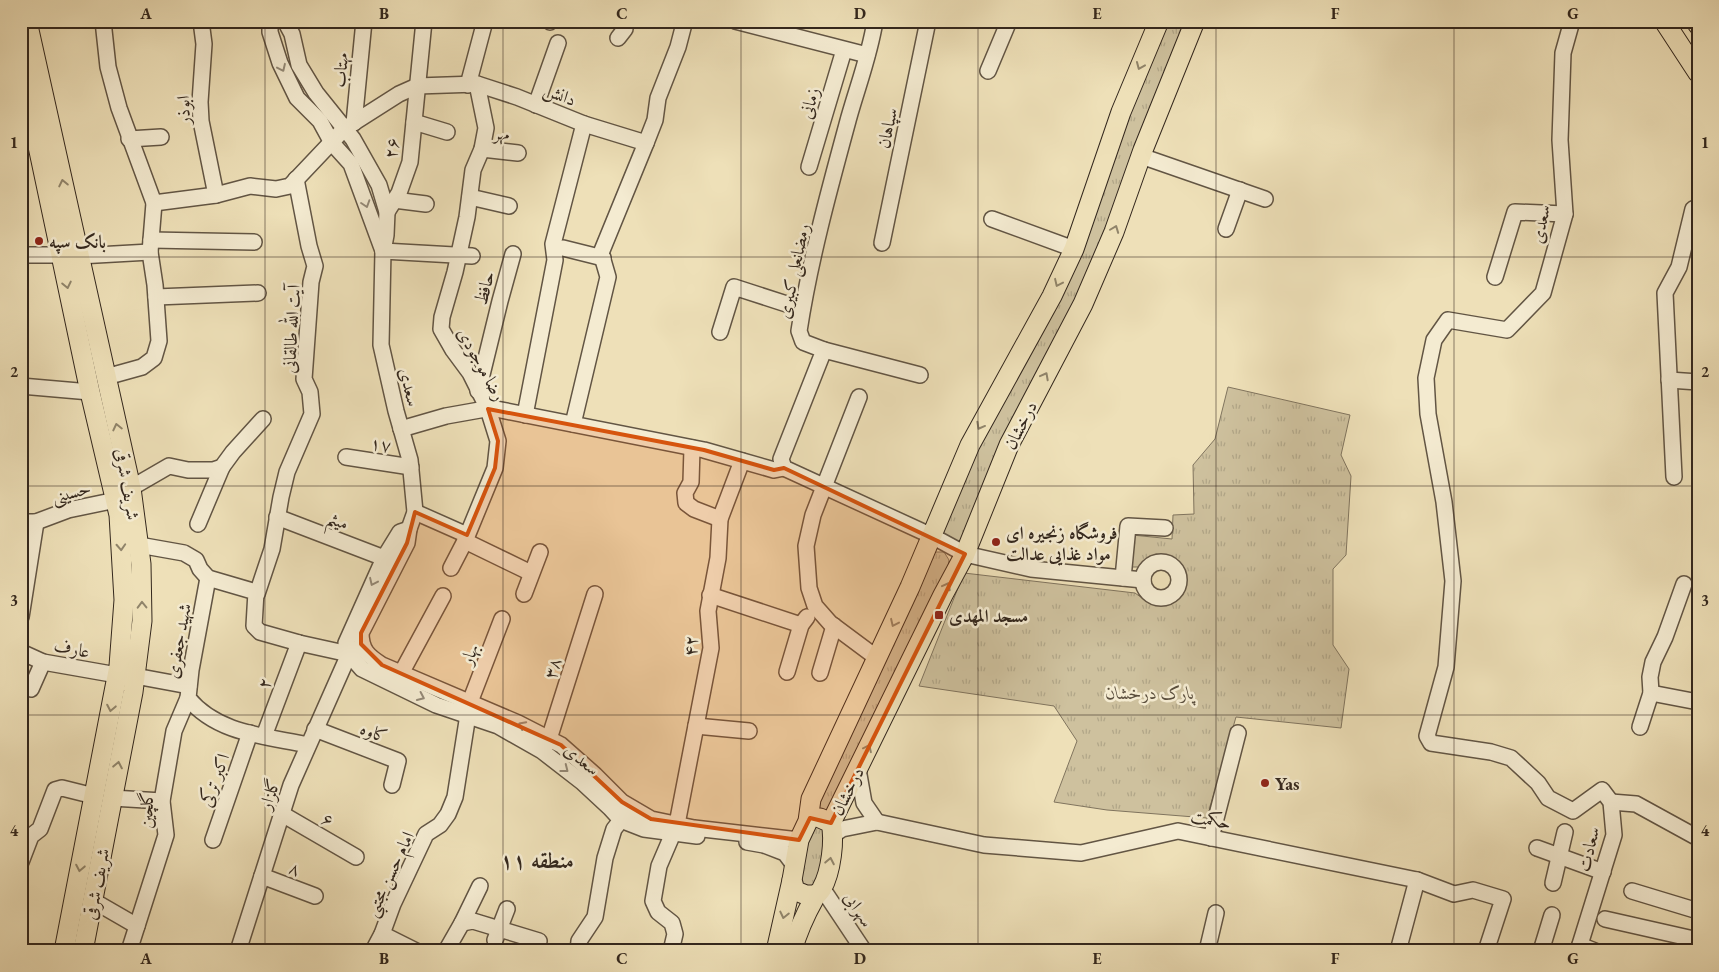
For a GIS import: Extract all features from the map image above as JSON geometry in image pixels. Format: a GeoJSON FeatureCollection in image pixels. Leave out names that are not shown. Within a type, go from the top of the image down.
{"type":"FeatureCollection","features":[{"type":"Feature","properties":{"kind":"main road","name":"شریف شرقی"},"geometry":{"type":"LineString","coordinates":[[28,21],[60,212]]}},
{"type":"Feature","properties":{"kind":"main road","name":"درخشان"},"geometry":{"type":"LineString","coordinates":[[793,872],[799,840],[808,821],[811,799],[910,587],[970,445],[1052,296],[1074,249],[1121,112],[1159,21]]}},
{"type":"Feature","properties":{"kind":"main road","name":"درخشان"},"geometry":{"type":"LineString","coordinates":[[819,892],[831,857],[832,829],[858,769],[965,554],[1009,445],[1083,304],[1114,232],[1141,156],[1195,21]]}},
{"type":"Feature","properties":{"kind":"main road"},"geometry":{"type":"LineString","coordinates":[[1664,21],[1698,73]]}},
{"type":"Feature","properties":{"kind":"main road"},"geometry":{"type":"LineString","coordinates":[[1696,21],[1698,25]]}},
{"type":"Feature","properties":{"kind":"main road","name":"شریف شرقی"},"geometry":{"type":"LineString","coordinates":[[22,78],[60,212],[70,255],[106,377],[131,488],[141,564],[142,620],[126,676],[74,947]]}},
{"type":"Feature","properties":{"kind":"main road","name":"شریف شرقی"},"geometry":{"type":"LineString","coordinates":[[70,255],[90,392],[119,515],[126,676]]}},
{"type":"Feature","properties":{"kind":"main road","name":"شریف شرقی"},"geometry":{"type":"LineString","coordinates":[[74,947],[92,900],[103,797]]}},
{"type":"Feature","properties":{"kind":"main road"},"geometry":{"type":"LineString","coordinates":[[808,821],[812,818],[820,818],[832,829]]}},
{"type":"Feature","properties":{"kind":"main road"},"geometry":{"type":"LineString","coordinates":[[793,872],[796,891],[806,896],[819,892]]}},
{"type":"Feature","properties":{"kind":"main road"},"geometry":{"type":"LineString","coordinates":[[776,951],[793,872]]}},
{"type":"Feature","properties":{"kind":"main road"},"geometry":{"type":"LineString","coordinates":[[792,951],[819,892]]}},
{"type":"Feature","properties":{"kind":"street"},"geometry":{"type":"LineString","coordinates":[[103,21],[108,67],[119,108],[154,203],[150,246],[159,341],[154,358],[142,367],[106,377]]}},
{"type":"Feature","properties":{"kind":"street","name":"ابوذر"},"geometry":{"type":"LineString","coordinates":[[201,21],[204,44],[200,102],[201,121],[216,195]]}},
{"type":"Feature","properties":{"kind":"street","name":"سعدی"},"geometry":{"type":"LineString","coordinates":[[270,21],[270,32],[280,63],[297,98],[320,121],[332,143],[352,164],[383,251]]}},
{"type":"Feature","properties":{"kind":"street","name":"سعدی"},"geometry":{"type":"LineString","coordinates":[[285,21],[292,34],[299,65],[316,93],[349,126],[353,139],[390,206],[383,251],[381,345],[410,460],[415,512],[409,529],[407,543],[361,632],[361,644],[370,657],[436,705],[469,709],[498,726],[546,745],[561,745],[622,802],[651,819],[675,829],[764,845],[785,852],[793,872]]}},
{"type":"Feature","properties":{"kind":"street","name":"مهتاب"},"geometry":{"type":"LineString","coordinates":[[349,126],[364,21]]}},
{"type":"Feature","properties":{"kind":"street","name":"۲۶"},"geometry":{"type":"LineString","coordinates":[[390,206],[399,193],[410,162],[424,21]]}},
{"type":"Feature","properties":{"kind":"street"},"geometry":{"type":"LineString","coordinates":[[472,84],[485,21]]}},
{"type":"Feature","properties":{"kind":"street"},"geometry":{"type":"LineString","coordinates":[[618,38],[625,29],[625,21]]}},
{"type":"Feature","properties":{"kind":"street"},"geometry":{"type":"LineString","coordinates":[[573,424],[608,277],[601,253],[655,120],[658,98],[678,47],[684,24],[682,21]]}},
{"type":"Feature","properties":{"kind":"street"},"geometry":{"type":"LineString","coordinates":[[735,21],[784,28],[844,50],[867,55]]}},
{"type":"Feature","properties":{"kind":"street","name":"رمضانعلی کبیری"},"geometry":{"type":"LineString","coordinates":[[824,350],[803,342],[799,331],[802,310],[819,234],[875,21]]}},
{"type":"Feature","properties":{"kind":"street","name":"سپاهان"},"geometry":{"type":"LineString","coordinates":[[882,243],[928,21]]}},
{"type":"Feature","properties":{"kind":"street"},"geometry":{"type":"LineString","coordinates":[[988,71],[1009,21]]}},
{"type":"Feature","properties":{"kind":"street","name":"سعدی"},"geometry":{"type":"LineString","coordinates":[[1548,798],[1538,783],[1511,758],[1491,752],[1431,743],[1427,736],[1446,667],[1454,581],[1444,502],[1428,414],[1426,378],[1434,340],[1448,320],[1507,330],[1543,294],[1565,214],[1560,140],[1563,53],[1572,21]]}},
{"type":"Feature","properties":{"kind":"street"},"geometry":{"type":"LineString","coordinates":[[536,105],[558,42]]}},
{"type":"Feature","properties":{"kind":"street","name":"زمانی"},"geometry":{"type":"LineString","coordinates":[[809,167],[844,50]]}},
{"type":"Feature","properties":{"kind":"street","name":"دانش"},"geometry":{"type":"LineString","coordinates":[[332,143],[349,126],[399,94],[417,86],[472,84],[536,105],[584,124],[646,143]]}},
{"type":"Feature","properties":{"kind":"street","name":"رضا موجودی"},"geometry":{"type":"LineString","coordinates":[[451,568],[466,538],[495,468],[498,441],[488,408],[470,373],[453,350],[441,329],[442,317],[466,255],[470,196],[474,170],[482,149],[486,128],[472,84]]}},
{"type":"Feature","properties":{"kind":"street"},"geometry":{"type":"LineString","coordinates":[[414,122],[448,132]]}},
{"type":"Feature","properties":{"kind":"street"},"geometry":{"type":"LineString","coordinates":[[525,415],[555,260],[552,244],[584,124]]}},
{"type":"Feature","properties":{"kind":"street"},"geometry":{"type":"LineString","coordinates":[[129,139],[161,137]]}},
{"type":"Feature","properties":{"kind":"street"},"geometry":{"type":"LineString","coordinates":[[154,203],[216,195],[250,186],[276,189],[290,186],[332,143]]}},
{"type":"Feature","properties":{"kind":"street","name":"مهر"},"geometry":{"type":"LineString","coordinates":[[482,149],[518,154]]}},
{"type":"Feature","properties":{"kind":"street"},"geometry":{"type":"LineString","coordinates":[[1141,156],[1265,199]]}},
{"type":"Feature","properties":{"kind":"street","name":"آیت الله طالقانی"},"geometry":{"type":"LineString","coordinates":[[296,179],[309,246],[315,266],[311,282],[304,379],[310,392],[312,414],[288,472],[277,517],[272,549],[257,594],[254,626],[260,632],[299,643]]}},
{"type":"Feature","properties":{"kind":"street"},"geometry":{"type":"LineString","coordinates":[[1226,229],[1240,190]]}},
{"type":"Feature","properties":{"kind":"street"},"geometry":{"type":"LineString","coordinates":[[470,196],[509,206]]}},
{"type":"Feature","properties":{"kind":"street"},"geometry":{"type":"LineString","coordinates":[[390,206],[426,204]]}},
{"type":"Feature","properties":{"kind":"street"},"geometry":{"type":"LineString","coordinates":[[1674,477],[1665,293],[1679,267],[1694,209],[1698,210]]}},
{"type":"Feature","properties":{"kind":"street"},"geometry":{"type":"LineString","coordinates":[[1495,277],[1515,212],[1565,214]]}},
{"type":"Feature","properties":{"kind":"street"},"geometry":{"type":"LineString","coordinates":[[992,219],[1074,249]]}},
{"type":"Feature","properties":{"kind":"street"},"geometry":{"type":"LineString","coordinates":[[21,256],[70,255],[150,246],[228,248],[254,242]]}},
{"type":"Feature","properties":{"kind":"street"},"geometry":{"type":"LineString","coordinates":[[563,248],[602,258]]}},
{"type":"Feature","properties":{"kind":"street"},"geometry":{"type":"LineString","coordinates":[[383,251],[466,255]]}},
{"type":"Feature","properties":{"kind":"street","name":"حافظ"},"geometry":{"type":"LineString","coordinates":[[478,391],[500,301],[514,254]]}},
{"type":"Feature","properties":{"kind":"street"},"geometry":{"type":"LineString","coordinates":[[720,332],[734,287],[802,310]]}},
{"type":"Feature","properties":{"kind":"street"},"geometry":{"type":"LineString","coordinates":[[156,297],[258,293]]}},
{"type":"Feature","properties":{"kind":"street"},"geometry":{"type":"LineString","coordinates":[[784,468],[781,459],[824,350],[920,375]]}},
{"type":"Feature","properties":{"kind":"street"},"geometry":{"type":"LineString","coordinates":[[1669,380],[1698,382]]}},
{"type":"Feature","properties":{"kind":"street"},"geometry":{"type":"LineString","coordinates":[[21,386],[90,392]]}},
{"type":"Feature","properties":{"kind":"street"},"geometry":{"type":"LineString","coordinates":[[859,397],[813,514],[806,546],[809,588],[815,606],[834,626],[877,658]]}},
{"type":"Feature","properties":{"kind":"street"},"geometry":{"type":"LineString","coordinates":[[401,429],[446,416],[488,408],[692,448],[774,470],[784,468],[932,536],[965,554],[1032,569],[1143,580]]}},
{"type":"Feature","properties":{"kind":"street"},"geometry":{"type":"LineString","coordinates":[[198,524],[222,467],[263,419]]}},
{"type":"Feature","properties":{"kind":"street"},"geometry":{"type":"LineString","coordinates":[[692,448],[691,482],[685,494],[686,503],[694,509],[720,519]]}},
{"type":"Feature","properties":{"kind":"street","name":"۱۷"},"geometry":{"type":"LineString","coordinates":[[346,457],[411,467]]}},
{"type":"Feature","properties":{"kind":"street","name":"۴۲"},"geometry":{"type":"LineString","coordinates":[[671,951],[676,934],[672,922],[658,912],[653,901],[659,866],[675,829],[711,648],[708,611],[718,558],[720,519],[742,461]]}},
{"type":"Feature","properties":{"kind":"street"},"geometry":{"type":"LineString","coordinates":[[131,488],[169,466],[188,470],[213,470],[222,467]]}},
{"type":"Feature","properties":{"kind":"street","name":"حسینی"},"geometry":{"type":"LineString","coordinates":[[21,617],[29,522],[68,510],[116,500]]}},
{"type":"Feature","properties":{"kind":"street"},"geometry":{"type":"LineString","coordinates":[[415,512],[532,573]]}},
{"type":"Feature","properties":{"kind":"street","name":"میثم"},"geometry":{"type":"LineString","coordinates":[[277,517],[384,558]]}},
{"type":"Feature","properties":{"kind":"street"},"geometry":{"type":"LineString","coordinates":[[1123,578],[1128,526],[1165,528]]}},
{"type":"Feature","properties":{"kind":"street","name":"سعدی"},"geometry":{"type":"LineString","coordinates":[[398,679],[362,668],[349,654],[346,643],[384,558],[400,532],[409,529]]}},
{"type":"Feature","properties":{"kind":"street"},"geometry":{"type":"LineString","coordinates":[[138,545],[184,552],[196,560],[200,569],[208,578],[256,592],[257,594]]}},
{"type":"Feature","properties":{"kind":"street"},"geometry":{"type":"LineString","coordinates":[[524,594],[540,552]]}},
{"type":"Feature","properties":{"kind":"street","name":"شهید جعفری"},"geometry":{"type":"LineString","coordinates":[[208,578],[189,692],[196,708],[213,720],[230,728],[308,745]]}},
{"type":"Feature","properties":{"kind":"street"},"geometry":{"type":"LineString","coordinates":[[1640,727],[1651,693],[1650,677],[1653,662],[1665,637],[1684,584]]}},
{"type":"Feature","properties":{"kind":"street","name":"۳۸"},"geometry":{"type":"LineString","coordinates":[[546,745],[595,594]]}},
{"type":"Feature","properties":{"kind":"street"},"geometry":{"type":"LineString","coordinates":[[398,679],[443,596]]}},
{"type":"Feature","properties":{"kind":"street"},"geometry":{"type":"LineString","coordinates":[[710,596],[801,624]]}},
{"type":"Feature","properties":{"kind":"street"},"geometry":{"type":"LineString","coordinates":[[787,672],[801,624],[815,606]]}},
{"type":"Feature","properties":{"kind":"street","name":"بهار"},"geometry":{"type":"LineString","coordinates":[[469,709],[502,619]]}},
{"type":"Feature","properties":{"kind":"street"},"geometry":{"type":"LineString","coordinates":[[820,673],[834,626]]}},
{"type":"Feature","properties":{"kind":"street"},"geometry":{"type":"LineString","coordinates":[[299,643],[349,654],[361,644]]}},
{"type":"Feature","properties":{"kind":"street","name":"۲"},"geometry":{"type":"LineString","coordinates":[[257,735],[299,643]]}},
{"type":"Feature","properties":{"kind":"street","name":"عارف"},"geometry":{"type":"LineString","coordinates":[[21,652],[43,662],[126,676],[189,692]]}},
{"type":"Feature","properties":{"kind":"street","name":"گلزار"},"geometry":{"type":"LineString","coordinates":[[238,951],[291,785],[349,654]]}},
{"type":"Feature","properties":{"kind":"street"},"geometry":{"type":"LineString","coordinates":[[31,689],[43,662]]}},
{"type":"Feature","properties":{"kind":"street","name":"گلچین"},"geometry":{"type":"LineString","coordinates":[[129,951],[166,835],[162,801],[174,731],[189,692]]}},
{"type":"Feature","properties":{"kind":"street"},"geometry":{"type":"LineString","coordinates":[[1651,693],[1698,702]]}},
{"type":"Feature","properties":{"kind":"street","name":"امام حسن مجتبی"},"geometry":{"type":"LineString","coordinates":[[373,951],[426,834],[440,824],[448,814],[455,796],[469,709]]}},
{"type":"Feature","properties":{"kind":"street"},"geometry":{"type":"LineString","coordinates":[[696,726],[749,731]]}},
{"type":"Feature","properties":{"kind":"street","name":"کاوه"},"geometry":{"type":"LineString","coordinates":[[315,730],[398,761],[392,785]]}},
{"type":"Feature","properties":{"kind":"street"},"geometry":{"type":"LineString","coordinates":[[1211,838],[1238,733]]}},
{"type":"Feature","properties":{"kind":"street","name":"اکبر ترکی"},"geometry":{"type":"LineString","coordinates":[[212,840],[257,735]]}},
{"type":"Feature","properties":{"kind":"street","name":"سعدی"},"geometry":{"type":"LineString","coordinates":[[546,745],[621,820],[644,830],[694,828],[799,840]]}},
{"type":"Feature","properties":{"kind":"street"},"geometry":{"type":"LineString","coordinates":[[832,829],[842,829],[877,822],[864,803],[858,769]]}},
{"type":"Feature","properties":{"kind":"street"},"geometry":{"type":"LineString","coordinates":[[21,862],[26,835],[40,829],[55,790],[62,788],[103,797],[162,801]]}},
{"type":"Feature","properties":{"kind":"street","name":"سعادت"},"geometry":{"type":"LineString","coordinates":[[1548,798],[1573,811],[1602,790],[1611,802],[1614,835],[1579,948]]}},
{"type":"Feature","properties":{"kind":"street"},"geometry":{"type":"LineString","coordinates":[[1611,802],[1636,804],[1698,838]]}},
{"type":"Feature","properties":{"kind":"street"},"geometry":{"type":"LineString","coordinates":[[578,951],[579,941],[596,917],[605,858],[614,829],[630,807]]}},
{"type":"Feature","properties":{"kind":"street","name":"۶"},"geometry":{"type":"LineString","coordinates":[[282,814],[356,857]]}},
{"type":"Feature","properties":{"kind":"street","name":"حکمت"},"geometry":{"type":"LineString","coordinates":[[877,822],[984,845],[1081,853],[1178,831],[1417,880],[1454,894],[1473,890],[1503,899],[1486,951]]}},
{"type":"Feature","properties":{"kind":"street"},"geometry":{"type":"LineString","coordinates":[[1553,883],[1564,832]]}},
{"type":"Feature","properties":{"kind":"street"},"geometry":{"type":"LineString","coordinates":[[1538,848],[1603,872]]}},
{"type":"Feature","properties":{"kind":"street","name":"۸"},"geometry":{"type":"LineString","coordinates":[[262,876],[315,896]]}},
{"type":"Feature","properties":{"kind":"street"},"geometry":{"type":"LineString","coordinates":[[1398,951],[1417,880]]}},
{"type":"Feature","properties":{"kind":"street"},"geometry":{"type":"LineString","coordinates":[[446,951],[480,886]]}},
{"type":"Feature","properties":{"kind":"street"},"geometry":{"type":"LineString","coordinates":[[1632,891],[1698,911]]}},
{"type":"Feature","properties":{"kind":"street","name":"سهرابی"},"geometry":{"type":"LineString","coordinates":[[819,892],[864,951]]}},
{"type":"Feature","properties":{"kind":"street"},"geometry":{"type":"LineString","coordinates":[[92,900],[137,926]]}},
{"type":"Feature","properties":{"kind":"street"},"geometry":{"type":"LineString","coordinates":[[497,934],[507,909]]}},
{"type":"Feature","properties":{"kind":"street"},"geometry":{"type":"LineString","coordinates":[[1207,951],[1216,913]]}},
{"type":"Feature","properties":{"kind":"street"},"geometry":{"type":"LineString","coordinates":[[1541,951],[1552,915]]}},
{"type":"Feature","properties":{"kind":"street"},"geometry":{"type":"LineString","coordinates":[[1605,919],[1698,940]]}},
{"type":"Feature","properties":{"kind":"street"},"geometry":{"type":"LineString","coordinates":[[462,922],[473,921],[497,934],[539,941]]}},
{"type":"Feature","properties":{"kind":"street"},"geometry":{"type":"LineString","coordinates":[[382,934],[416,951]]}},
{"type":"Feature","properties":{"kind":"street"},"geometry":{"type":"LineString","coordinates":[[1579,948],[1596,951]]}},
{"type":"Feature","properties":{"kind":"highlighted area"},"geometry":{"type":"Polygon","coordinates":[[[488,409],[704,450],[774,470],[784,468],[965,554],[831,823],[810,818],[799,840],[651,819],[622,802],[561,745],[382,665],[361,644],[361,633],[407,543],[415,512],[467,535],[495,468],[498,441],[488,409]]]}},
{"type":"Feature","properties":{"kind":"green space"},"geometry":{"type":"Polygon","coordinates":[[[1165,21],[1189,21],[1088,278],[962,540],[955,544],[942,536],[942,528],[1125,126],[1165,21]]]}},
{"type":"Feature","properties":{"kind":"green space","name":"پارک درخشان"},"geometry":{"type":"Polygon","coordinates":[[[1228,387],[1350,415],[1341,455],[1351,476],[1346,555],[1333,569],[1333,645],[1349,669],[1341,728],[1236,717],[1207,818],[1107,810],[1054,802],[1077,741],[1054,706],[919,686],[964,573],[1135,593],[1149,603],[1172,603],[1182,591],[1183,567],[1170,556],[1156,554],[1139,567],[1129,567],[1132,535],[1172,539],[1173,515],[1194,514],[1193,465],[1215,439],[1228,387]]]}},
{"type":"Feature","properties":{"kind":"green space"},"geometry":{"type":"Polygon","coordinates":[[[933,552],[944,552],[949,560],[947,573],[832,813],[816,809],[933,552]]]}},
{"type":"Feature","properties":{"kind":"green space"},"geometry":{"type":"Polygon","coordinates":[[[811,827],[818,827],[825,832],[818,884],[811,889],[800,887],[811,827]]]}},
{"type":"Feature","properties":{"kind":"place","name":"بانک سپه"},"geometry":{"type":"Point","coordinates":[39,241]}},
{"type":"Feature","properties":{"kind":"place","name":"فروشگاه زنجیره ای مواد غذایی عدالت"},"geometry":{"type":"Point","coordinates":[996,542]}},
{"type":"Feature","properties":{"kind":"place","name":"مسجد المهدی"},"geometry":{"type":"Point","coordinates":[939,615]}},
{"type":"Feature","properties":{"kind":"place","name":"Yas"},"geometry":{"type":"Point","coordinates":[1265,783]}},
{"type":"Feature","properties":{"kind":"district","name":"منطقه ۱۱"},"geometry":{"type":"Point","coordinates":[537,860]}}]}
